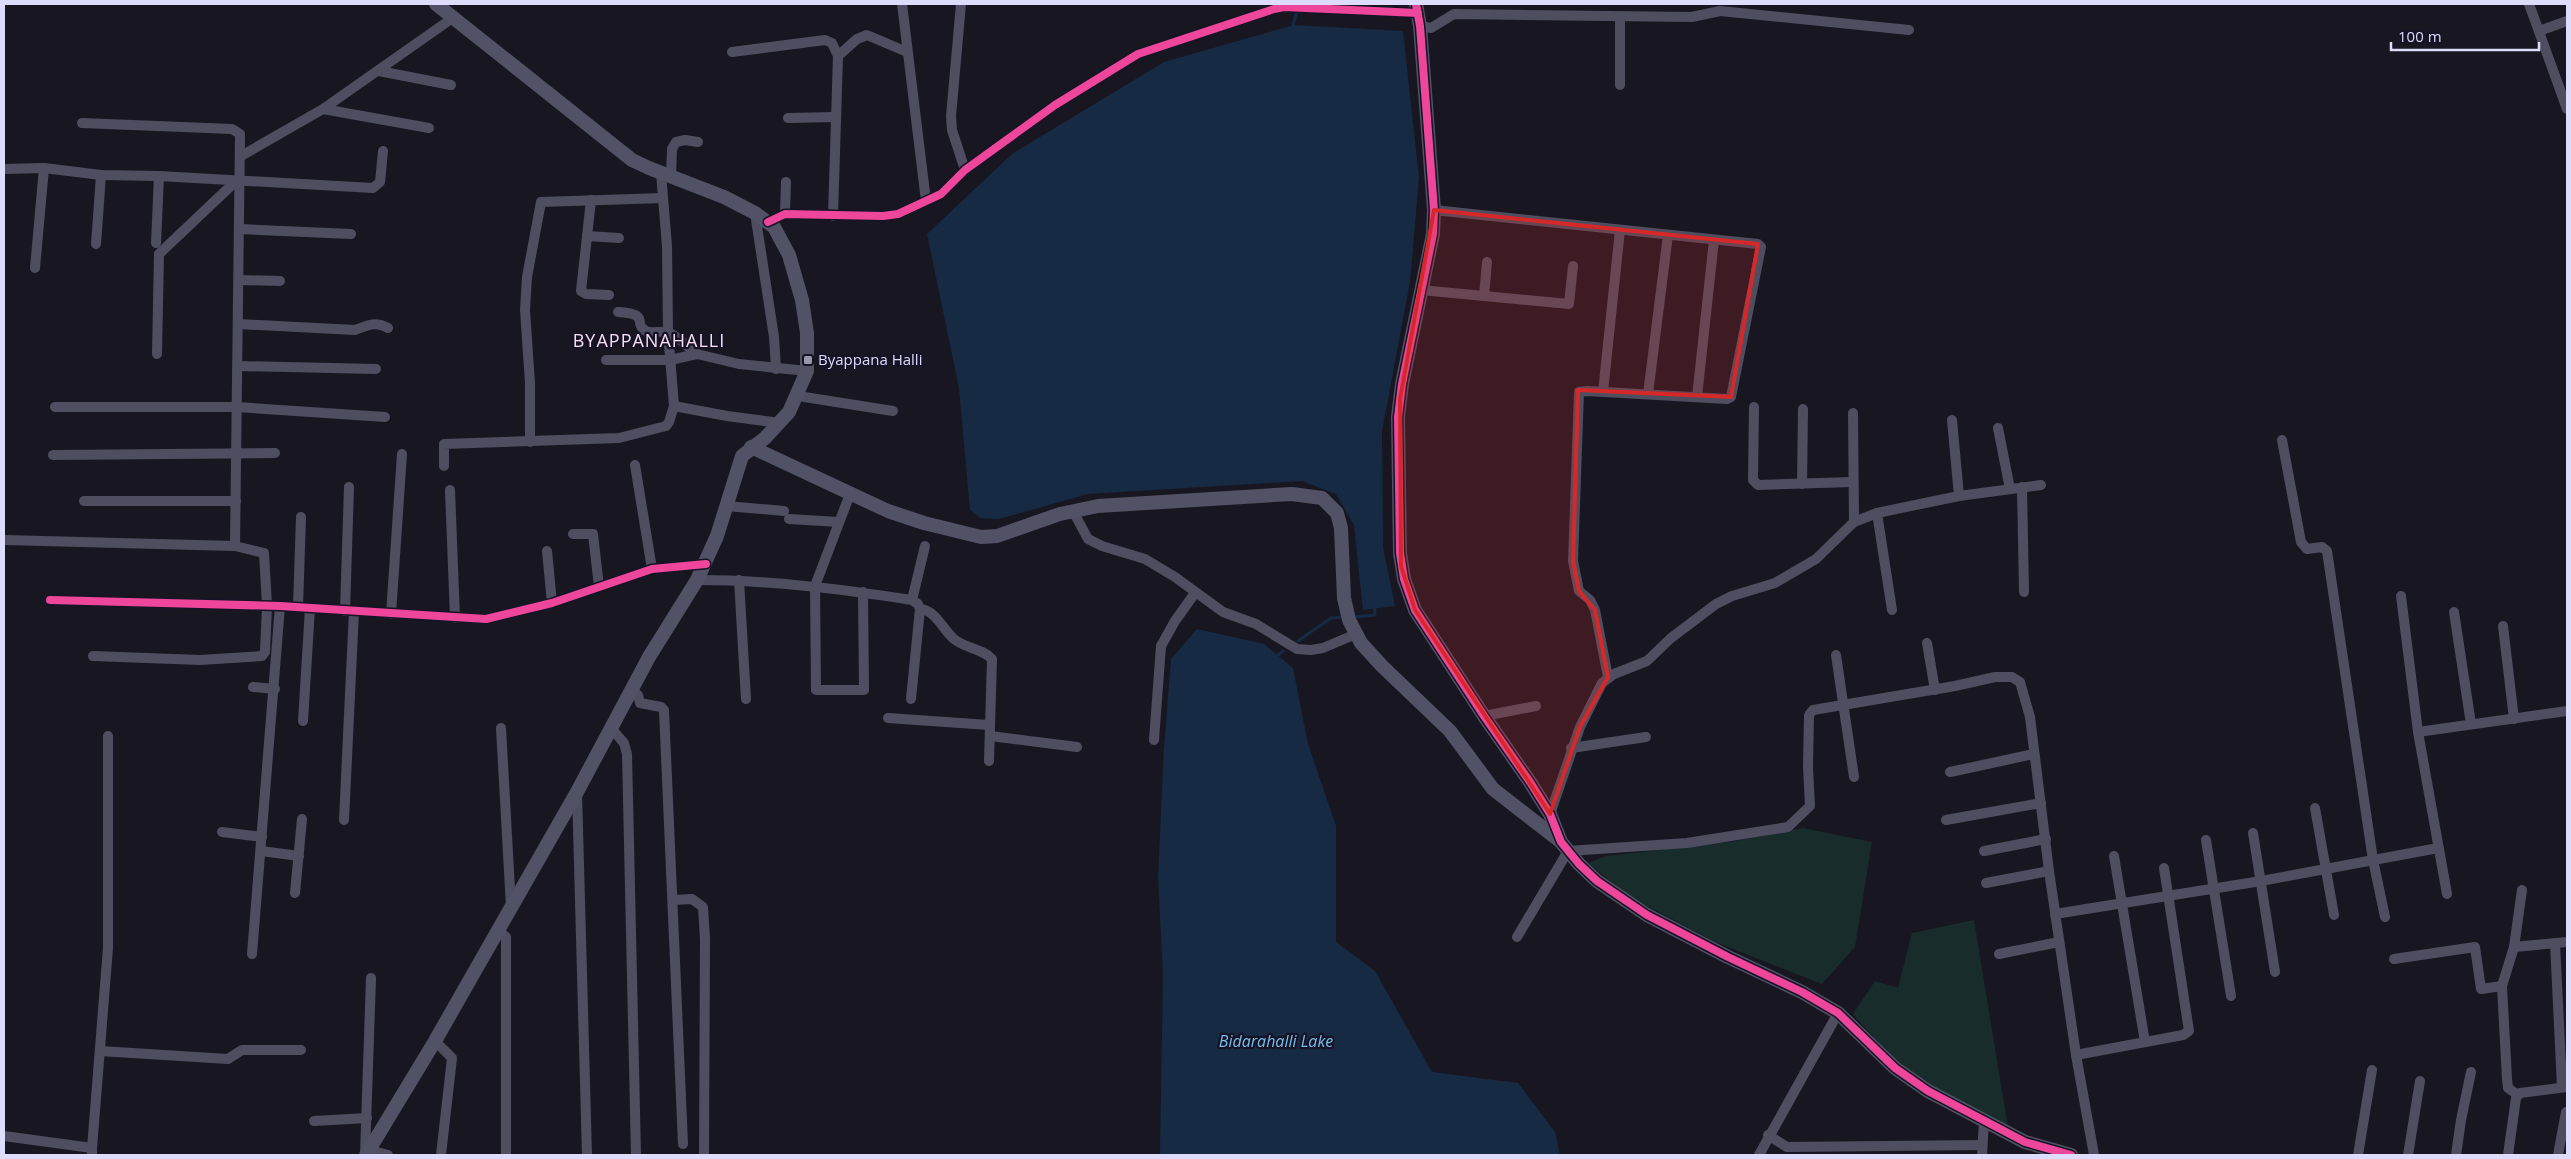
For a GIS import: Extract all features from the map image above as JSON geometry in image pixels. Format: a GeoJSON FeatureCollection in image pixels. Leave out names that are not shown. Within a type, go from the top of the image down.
{"type":"FeatureCollection","features":[{"type":"Feature","properties":{"kind":"street"},"geometry":{"type":"LineString","coordinates":[[367,1154],[435,1041],[578,792],[631,689],[706,564],[739,462],[751,447],[780,423],[798,396],[807,371],[807,333],[797,280],[784,244],[768,222],[755,213],[697,185],[637,163],[614,147],[436,4]]}},
{"type":"Feature","properties":{"kind":"street"},"geometry":{"type":"LineString","coordinates":[[902,4],[926,201]]}},
{"type":"Feature","properties":{"kind":"street"},"geometry":{"type":"LineString","coordinates":[[961,4],[951,116],[952,130],[965,170]]}},
{"type":"Feature","properties":{"kind":"street"},"geometry":{"type":"LineString","coordinates":[[2529,4],[2567,109]]}},
{"type":"Feature","properties":{"kind":"street"},"geometry":{"type":"LineString","coordinates":[[768,222],[785,214],[833,216],[898,214],[947,189],[965,170],[1056,105],[1138,54],[1274,9],[1297,8],[1418,14],[1431,28],[1454,14],[1692,17],[1720,11],[1909,30]]}},
{"type":"Feature","properties":{"kind":"street"},"geometry":{"type":"LineString","coordinates":[[1418,14],[1434,210],[1433,234],[1402,384],[1398,425],[1401,566],[1410,600],[1415,610],[1550,814],[1564,846]]}},
{"type":"Feature","properties":{"kind":"street"},"geometry":{"type":"LineString","coordinates":[[1620,16],[1620,85]]}},
{"type":"Feature","properties":{"kind":"street"},"geometry":{"type":"LineString","coordinates":[[241,156],[324,109],[454,17]]}},
{"type":"Feature","properties":{"kind":"street"},"geometry":{"type":"LineString","coordinates":[[2539,32],[2567,21]]}},
{"type":"Feature","properties":{"kind":"street"},"geometry":{"type":"LineString","coordinates":[[838,56],[857,39],[867,35],[908,52]]}},
{"type":"Feature","properties":{"kind":"street"},"geometry":{"type":"LineString","coordinates":[[732,52],[825,40],[832,43],[838,56],[833,216]]}},
{"type":"Feature","properties":{"kind":"street"},"geometry":{"type":"LineString","coordinates":[[379,71],[451,85]]}},
{"type":"Feature","properties":{"kind":"street"},"geometry":{"type":"LineString","coordinates":[[324,109],[429,128]]}},
{"type":"Feature","properties":{"kind":"street"},"geometry":{"type":"LineString","coordinates":[[788,118],[835,117]]}},
{"type":"Feature","properties":{"kind":"street"},"geometry":{"type":"LineString","coordinates":[[82,122],[235,129],[240,134],[235,546]]}},
{"type":"Feature","properties":{"kind":"street"},"geometry":{"type":"LineString","coordinates":[[444,466],[444,444],[626,438],[666,426],[670,422],[674,406],[668,332],[663,198],[666,174],[672,149],[676,142],[685,140],[698,142]]}},
{"type":"Feature","properties":{"kind":"street"},"geometry":{"type":"LineString","coordinates":[[4,169],[44,168],[101,175],[159,176],[238,182],[373,188],[380,182],[383,151]]}},
{"type":"Feature","properties":{"kind":"street"},"geometry":{"type":"LineString","coordinates":[[35,268],[44,168]]}},
{"type":"Feature","properties":{"kind":"street"},"geometry":{"type":"LineString","coordinates":[[96,244],[101,175]]}},
{"type":"Feature","properties":{"kind":"street"},"geometry":{"type":"LineString","coordinates":[[156,243],[159,176]]}},
{"type":"Feature","properties":{"kind":"street"},"geometry":{"type":"LineString","coordinates":[[157,354],[159,254],[238,182]]}},
{"type":"Feature","properties":{"kind":"street"},"geometry":{"type":"LineString","coordinates":[[785,214],[786,182]]}},
{"type":"Feature","properties":{"kind":"street"},"geometry":{"type":"LineString","coordinates":[[530,442],[530,383],[525,332],[525,301],[541,202],[663,198]]}},
{"type":"Feature","properties":{"kind":"street"},"geometry":{"type":"LineString","coordinates":[[591,200],[581,291],[586,294],[609,294]]}},
{"type":"Feature","properties":{"kind":"street"},"geometry":{"type":"LineString","coordinates":[[1434,210],[1758,244],[1761,247],[1732,393],[1727,399],[1582,391],[1578,396],[1572,549],[1579,591],[1590,600],[1595,610],[1608,677]]}},
{"type":"Feature","properties":{"kind":"street"},"geometry":{"type":"LineString","coordinates":[[755,213],[774,337],[776,369]]}},
{"type":"Feature","properties":{"kind":"street"},"geometry":{"type":"LineString","coordinates":[[240,230],[351,234]]}},
{"type":"Feature","properties":{"kind":"street"},"geometry":{"type":"LineString","coordinates":[[1603,392],[1620,230]]}},
{"type":"Feature","properties":{"kind":"street"},"geometry":{"type":"LineString","coordinates":[[1648,394],[1668,235]]}},
{"type":"Feature","properties":{"kind":"street"},"geometry":{"type":"LineString","coordinates":[[588,236],[619,238]]}},
{"type":"Feature","properties":{"kind":"street"},"geometry":{"type":"LineString","coordinates":[[1697,397],[1714,240]]}},
{"type":"Feature","properties":{"kind":"street"},"geometry":{"type":"LineString","coordinates":[[1484,296],[1487,262]]}},
{"type":"Feature","properties":{"kind":"street"},"geometry":{"type":"LineString","coordinates":[[1421,290],[1569,304],[1574,266]]}},
{"type":"Feature","properties":{"kind":"street"},"geometry":{"type":"LineString","coordinates":[[239,280],[280,281]]}},
{"type":"Feature","properties":{"kind":"street"},"geometry":{"type":"LineString","coordinates":[[618,312],[634,313],[639,316],[642,328],[646,331],[668,332],[697,354],[739,364],[807,371]]}},
{"type":"Feature","properties":{"kind":"street"},"geometry":{"type":"LineString","coordinates":[[238,324],[355,330],[372,323],[388,328]]}},
{"type":"Feature","properties":{"kind":"street"},"geometry":{"type":"LineString","coordinates":[[606,360],[670,360],[697,354]]}},
{"type":"Feature","properties":{"kind":"street"},"geometry":{"type":"LineString","coordinates":[[238,366],[376,369]]}},
{"type":"Feature","properties":{"kind":"street"},"geometry":{"type":"LineString","coordinates":[[798,396],[893,412]]}},
{"type":"Feature","properties":{"kind":"street"},"geometry":{"type":"LineString","coordinates":[[674,406],[780,423]]}},
{"type":"Feature","properties":{"kind":"street"},"geometry":{"type":"LineString","coordinates":[[55,407],[237,407],[385,417]]}},
{"type":"Feature","properties":{"kind":"street"},"geometry":{"type":"LineString","coordinates":[[1754,407],[1753,480],[1758,485],[1852,482]]}},
{"type":"Feature","properties":{"kind":"street"},"geometry":{"type":"LineString","coordinates":[[1802,484],[1803,409]]}},
{"type":"Feature","properties":{"kind":"street"},"geometry":{"type":"LineString","coordinates":[[1853,413],[1852,482],[1854,522]]}},
{"type":"Feature","properties":{"kind":"street"},"geometry":{"type":"LineString","coordinates":[[1952,420],[1959,496]]}},
{"type":"Feature","properties":{"kind":"street"},"geometry":{"type":"LineString","coordinates":[[1998,428],[2010,489]]}},
{"type":"Feature","properties":{"kind":"street"},"geometry":{"type":"LineString","coordinates":[[2282,440],[2300,542],[2307,549],[2322,547],[2327,551],[2373,860],[2385,917]]}},
{"type":"Feature","properties":{"kind":"street"},"geometry":{"type":"LineString","coordinates":[[751,447],[905,518],[981,537],[997,536],[1073,511],[1098,506],[1292,494],[1317,496],[1333,507],[1340,520],[1344,598],[1349,620],[1356,634],[1374,658],[1450,731],[1493,789],[1564,846],[1597,881],[1647,915],[1728,957],[1802,992],[1838,1013],[1908,1078],[1984,1122],[2025,1142],[2071,1155]]}},
{"type":"Feature","properties":{"kind":"street"},"geometry":{"type":"LineString","coordinates":[[53,455],[275,453]]}},
{"type":"Feature","properties":{"kind":"street"},"geometry":{"type":"LineString","coordinates":[[391,614],[402,454]]}},
{"type":"Feature","properties":{"kind":"street"},"geometry":{"type":"LineString","coordinates":[[635,465],[652,569]]}},
{"type":"Feature","properties":{"kind":"street"},"geometry":{"type":"LineString","coordinates":[[1550,814],[1571,748],[1596,693],[1608,677],[1647,661],[1671,638],[1724,599],[1776,583],[1816,559],[1841,532],[1854,522],[1877,513],[1959,496],[2041,485]]}},
{"type":"Feature","properties":{"kind":"street"},"geometry":{"type":"LineString","coordinates":[[2022,487],[2024,592]]}},
{"type":"Feature","properties":{"kind":"street"},"geometry":{"type":"LineString","coordinates":[[344,820],[349,611],[349,488]]}},
{"type":"Feature","properties":{"kind":"street"},"geometry":{"type":"LineString","coordinates":[[450,490],[455,618]]}},
{"type":"Feature","properties":{"kind":"street"},"geometry":{"type":"LineString","coordinates":[[850,494],[815,586],[816,690],[864,690],[863,592]]}},
{"type":"Feature","properties":{"kind":"street"},"geometry":{"type":"LineString","coordinates":[[84,501],[236,501]]}},
{"type":"Feature","properties":{"kind":"street"},"geometry":{"type":"LineString","coordinates":[[726,506],[839,522]]}},
{"type":"Feature","properties":{"kind":"street"},"geometry":{"type":"LineString","coordinates":[[1073,511],[1088,539],[1102,546],[1145,558],[1223,612],[1256,624],[1297,649],[1311,650],[1324,648],[1356,634]]}},
{"type":"Feature","properties":{"kind":"street"},"geometry":{"type":"LineString","coordinates":[[1877,513],[1892,610]]}},
{"type":"Feature","properties":{"kind":"street"},"geometry":{"type":"LineString","coordinates":[[298,607],[302,517]]}},
{"type":"Feature","properties":{"kind":"street"},"geometry":{"type":"LineString","coordinates":[[572,534],[593,534],[599,587]]}},
{"type":"Feature","properties":{"kind":"street"},"geometry":{"type":"LineString","coordinates":[[4,540],[235,546],[264,553],[267,606],[266,640],[265,652],[258,657],[200,660],[93,656]]}},
{"type":"Feature","properties":{"kind":"street"},"geometry":{"type":"LineString","coordinates":[[912,600],[925,546]]}},
{"type":"Feature","properties":{"kind":"street"},"geometry":{"type":"LineString","coordinates":[[548,551],[552,603]]}},
{"type":"Feature","properties":{"kind":"street"},"geometry":{"type":"LineString","coordinates":[[50,600],[280,606],[486,619],[552,603],[652,569],[706,564]]}},
{"type":"Feature","properties":{"kind":"street"},"geometry":{"type":"LineString","coordinates":[[697,580],[739,580],[815,586],[912,600],[920,609],[930,612],[954,639],[971,649],[983,652],[992,659],[989,761]]}},
{"type":"Feature","properties":{"kind":"street"},"geometry":{"type":"LineString","coordinates":[[739,580],[746,699]]}},
{"type":"Feature","properties":{"kind":"street"},"geometry":{"type":"LineString","coordinates":[[1154,740],[1161,646],[1175,621],[1195,593]]}},
{"type":"Feature","properties":{"kind":"street"},"geometry":{"type":"LineString","coordinates":[[2400,596],[2418,732],[2447,894]]}},
{"type":"Feature","properties":{"kind":"street"},"geometry":{"type":"LineString","coordinates":[[252,954],[275,689],[280,606]]}},
{"type":"Feature","properties":{"kind":"street"},"geometry":{"type":"LineString","coordinates":[[303,720],[310,608]]}},
{"type":"Feature","properties":{"kind":"street"},"geometry":{"type":"LineString","coordinates":[[911,699],[920,609]]}},
{"type":"Feature","properties":{"kind":"street"},"geometry":{"type":"LineString","coordinates":[[2454,612],[2471,724]]}},
{"type":"Feature","properties":{"kind":"street"},"geometry":{"type":"LineString","coordinates":[[2503,626],[2514,718]]}},
{"type":"Feature","properties":{"kind":"street"},"geometry":{"type":"LineString","coordinates":[[266,640],[277,641]]}},
{"type":"Feature","properties":{"kind":"street"},"geometry":{"type":"LineString","coordinates":[[1926,643],[1935,690]]}},
{"type":"Feature","properties":{"kind":"street"},"geometry":{"type":"LineString","coordinates":[[1836,655],[1854,777]]}},
{"type":"Feature","properties":{"kind":"street"},"geometry":{"type":"LineString","coordinates":[[1564,846],[1687,843],[1792,825],[1810,806],[1808,767],[1809,715],[1813,710],[1821,707],[1935,690],[1995,677],[2012,677],[2020,682],[2025,695],[2059,942],[2076,1055],[2094,1155]]}},
{"type":"Feature","properties":{"kind":"street"},"geometry":{"type":"LineString","coordinates":[[253,687],[275,689]]}},
{"type":"Feature","properties":{"kind":"street"},"geometry":{"type":"LineString","coordinates":[[631,689],[638,695],[640,703],[664,710],[674,900],[683,1144]]}},
{"type":"Feature","properties":{"kind":"street"},"geometry":{"type":"LineString","coordinates":[[1484,716],[1536,706]]}},
{"type":"Feature","properties":{"kind":"street"},"geometry":{"type":"LineString","coordinates":[[2418,732],[2567,711]]}},
{"type":"Feature","properties":{"kind":"street"},"geometry":{"type":"LineString","coordinates":[[888,718],[989,725]]}},
{"type":"Feature","properties":{"kind":"street"},"geometry":{"type":"LineString","coordinates":[[501,728],[511,907]]}},
{"type":"Feature","properties":{"kind":"street"},"geometry":{"type":"LineString","coordinates":[[611,728],[624,743],[627,754],[636,1155]]}},
{"type":"Feature","properties":{"kind":"street"},"geometry":{"type":"LineString","coordinates":[[4,1136],[92,1152],[108,948],[108,736]]}},
{"type":"Feature","properties":{"kind":"street"},"geometry":{"type":"LineString","coordinates":[[990,736],[1076,747]]}},
{"type":"Feature","properties":{"kind":"street"},"geometry":{"type":"LineString","coordinates":[[1571,748],[1646,737]]}},
{"type":"Feature","properties":{"kind":"street"},"geometry":{"type":"LineString","coordinates":[[1950,772],[2034,754]]}},
{"type":"Feature","properties":{"kind":"street"},"geometry":{"type":"LineString","coordinates":[[578,792],[587,1155]]}},
{"type":"Feature","properties":{"kind":"street"},"geometry":{"type":"LineString","coordinates":[[1946,820],[2041,803]]}},
{"type":"Feature","properties":{"kind":"street"},"geometry":{"type":"LineString","coordinates":[[2315,808],[2334,915]]}},
{"type":"Feature","properties":{"kind":"street"},"geometry":{"type":"LineString","coordinates":[[295,893],[302,819]]}},
{"type":"Feature","properties":{"kind":"street"},"geometry":{"type":"LineString","coordinates":[[222,832],[262,837]]}},
{"type":"Feature","properties":{"kind":"street"},"geometry":{"type":"LineString","coordinates":[[2254,832],[2275,972]]}},
{"type":"Feature","properties":{"kind":"street"},"geometry":{"type":"LineString","coordinates":[[1984,851],[2046,839]]}},
{"type":"Feature","properties":{"kind":"street"},"geometry":{"type":"LineString","coordinates":[[2206,840],[2232,996]]}},
{"type":"Feature","properties":{"kind":"street"},"geometry":{"type":"LineString","coordinates":[[1517,936],[1564,846]]}},
{"type":"Feature","properties":{"kind":"street"},"geometry":{"type":"LineString","coordinates":[[2055,914],[2261,881],[2438,848]]}},
{"type":"Feature","properties":{"kind":"street"},"geometry":{"type":"LineString","coordinates":[[261,851],[299,856]]}},
{"type":"Feature","properties":{"kind":"street"},"geometry":{"type":"LineString","coordinates":[[2114,856],[2145,1042]]}},
{"type":"Feature","properties":{"kind":"street"},"geometry":{"type":"LineString","coordinates":[[2076,1055],[2183,1035],[2189,1031],[2164,868]]}},
{"type":"Feature","properties":{"kind":"street"},"geometry":{"type":"LineString","coordinates":[[1986,884],[2049,871]]}},
{"type":"Feature","properties":{"kind":"street"},"geometry":{"type":"LineString","coordinates":[[2518,1095],[2508,1088],[2502,986],[2514,947],[2522,890]]}},
{"type":"Feature","properties":{"kind":"street"},"geometry":{"type":"LineString","coordinates":[[674,900],[692,899],[703,907],[705,939],[704,1155]]}},
{"type":"Feature","properties":{"kind":"street"},"geometry":{"type":"LineString","coordinates":[[498,930],[506,937],[506,1155]]}},
{"type":"Feature","properties":{"kind":"street"},"geometry":{"type":"LineString","coordinates":[[1999,954],[2059,942]]}},
{"type":"Feature","properties":{"kind":"street"},"geometry":{"type":"LineString","coordinates":[[2514,947],[2567,942]]}},
{"type":"Feature","properties":{"kind":"street"},"geometry":{"type":"LineString","coordinates":[[2518,1095],[2525,1091],[2565,1087],[2555,943]]}},
{"type":"Feature","properties":{"kind":"street"},"geometry":{"type":"LineString","coordinates":[[2394,959],[2474,947],[2482,989],[2502,986]]}},
{"type":"Feature","properties":{"kind":"street"},"geometry":{"type":"LineString","coordinates":[[367,1154],[366,1118],[371,978]]}},
{"type":"Feature","properties":{"kind":"street"},"geometry":{"type":"LineString","coordinates":[[1759,1155],[1768,1135],[1838,1013]]}},
{"type":"Feature","properties":{"kind":"street"},"geometry":{"type":"LineString","coordinates":[[435,1041],[452,1058],[441,1155]]}},
{"type":"Feature","properties":{"kind":"street"},"geometry":{"type":"LineString","coordinates":[[100,1051],[228,1059],[242,1050],[301,1050]]}},
{"type":"Feature","properties":{"kind":"street"},"geometry":{"type":"LineString","coordinates":[[2358,1155],[2372,1070]]}},
{"type":"Feature","properties":{"kind":"street"},"geometry":{"type":"LineString","coordinates":[[2456,1155],[2471,1072]]}},
{"type":"Feature","properties":{"kind":"street"},"geometry":{"type":"LineString","coordinates":[[2408,1155],[2420,1081]]}},
{"type":"Feature","properties":{"kind":"street"},"geometry":{"type":"LineString","coordinates":[[2508,1155],[2518,1095]]}},
{"type":"Feature","properties":{"kind":"street"},"geometry":{"type":"LineString","coordinates":[[2558,1155],[2565,1131],[2566,1112]]}},
{"type":"Feature","properties":{"kind":"street"},"geometry":{"type":"LineString","coordinates":[[314,1121],[366,1118]]}},
{"type":"Feature","properties":{"kind":"street"},"geometry":{"type":"LineString","coordinates":[[1768,1135],[1787,1147],[1982,1150],[1984,1122]]}},
{"type":"Feature","properties":{"kind":"street"},"geometry":{"type":"LineString","coordinates":[[367,1154],[388,1155]]}},
{"type":"Feature","properties":{"kind":"highlighted area"},"geometry":{"type":"Polygon","coordinates":[[[1434,210],[1758,244],[1731,397],[1578,390],[1573,561],[1579,591],[1595,610],[1608,677],[1580,727],[1550,814],[1415,610],[1401,566],[1400,399],[1434,210]]]}},
{"type":"Feature","properties":{"kind":"green space"},"geometry":{"type":"Polygon","coordinates":[[[1803,828],[1872,842],[1855,947],[1822,984],[1713,941],[1629,896],[1588,863],[1606,856],[1730,842],[1803,828]]]}},
{"type":"Feature","properties":{"kind":"green space"},"geometry":{"type":"Polygon","coordinates":[[[1974,920],[2008,1127],[1941,1093],[1891,1056],[1853,1014],[1875,981],[1898,988],[1912,933],[1974,920]]]}},
{"type":"Feature","properties":{"kind":"water"},"geometry":{"type":"Polygon","coordinates":[[[1294,25],[1403,31],[1419,177],[1410,282],[1382,431],[1383,547],[1395,606],[1363,610],[1354,525],[1336,494],[1302,481],[1088,494],[999,519],[980,518],[970,510],[959,388],[927,234],[1012,154],[1164,62],[1294,25]]]}},
{"type":"Feature","properties":{"kind":"water","name":"Bidarahalli Lake"},"geometry":{"type":"Polygon","coordinates":[[[1197,629],[1264,644],[1293,668],[1308,744],[1336,826],[1336,942],[1375,971],[1432,1072],[1518,1083],[1555,1132],[1560,1155],[1160,1155],[1163,973],[1158,878],[1164,748],[1171,659],[1197,629]]]}},
{"type":"Feature","properties":{"kind":"waterway"},"geometry":{"type":"LineString","coordinates":[[1292,29],[1297,10]]}},
{"type":"Feature","properties":{"kind":"waterway"},"geometry":{"type":"LineString","coordinates":[[1353,617],[1375,615],[1374,605]]}},
{"type":"Feature","properties":{"kind":"waterway"},"geometry":{"type":"LineString","coordinates":[[1298,641],[1331,618],[1344,617]]}},
{"type":"Feature","properties":{"kind":"waterway"},"geometry":{"type":"LineString","coordinates":[[1274,658],[1283,651]]}},
{"type":"Feature","properties":{"kind":"cycle path"},"geometry":{"type":"LineString","coordinates":[[1416,4],[1420,26],[1434,210],[1433,234],[1402,384],[1398,417],[1400,553],[1404,579],[1415,610],[1484,716],[1530,782],[1550,814],[1561,842],[1579,864],[1597,881],[1647,915],[1728,957],[1802,992],[1838,1013],[1895,1068],[1928,1091],[2025,1142],[2071,1155]]}},
{"type":"Feature","properties":{"kind":"cycle path"},"geometry":{"type":"LineString","coordinates":[[768,222],[785,214],[883,216],[898,214],[941,194],[965,170],[1055,105],[1138,54],[1274,9],[1284,7],[1418,13]]}},
{"type":"Feature","properties":{"kind":"cycle path"},"geometry":{"type":"LineString","coordinates":[[50,600],[280,606],[486,619],[552,603],[652,569],[706,564]]}},
{"type":"Feature","properties":{"kind":"place","name":"Byappana Halli"},"geometry":{"type":"Point","coordinates":[808,360]}},
{"type":"Feature","properties":{"kind":"district","name":"BYAPPANAHALLI"},"geometry":{"type":"Point","coordinates":[649,341]}}]}
